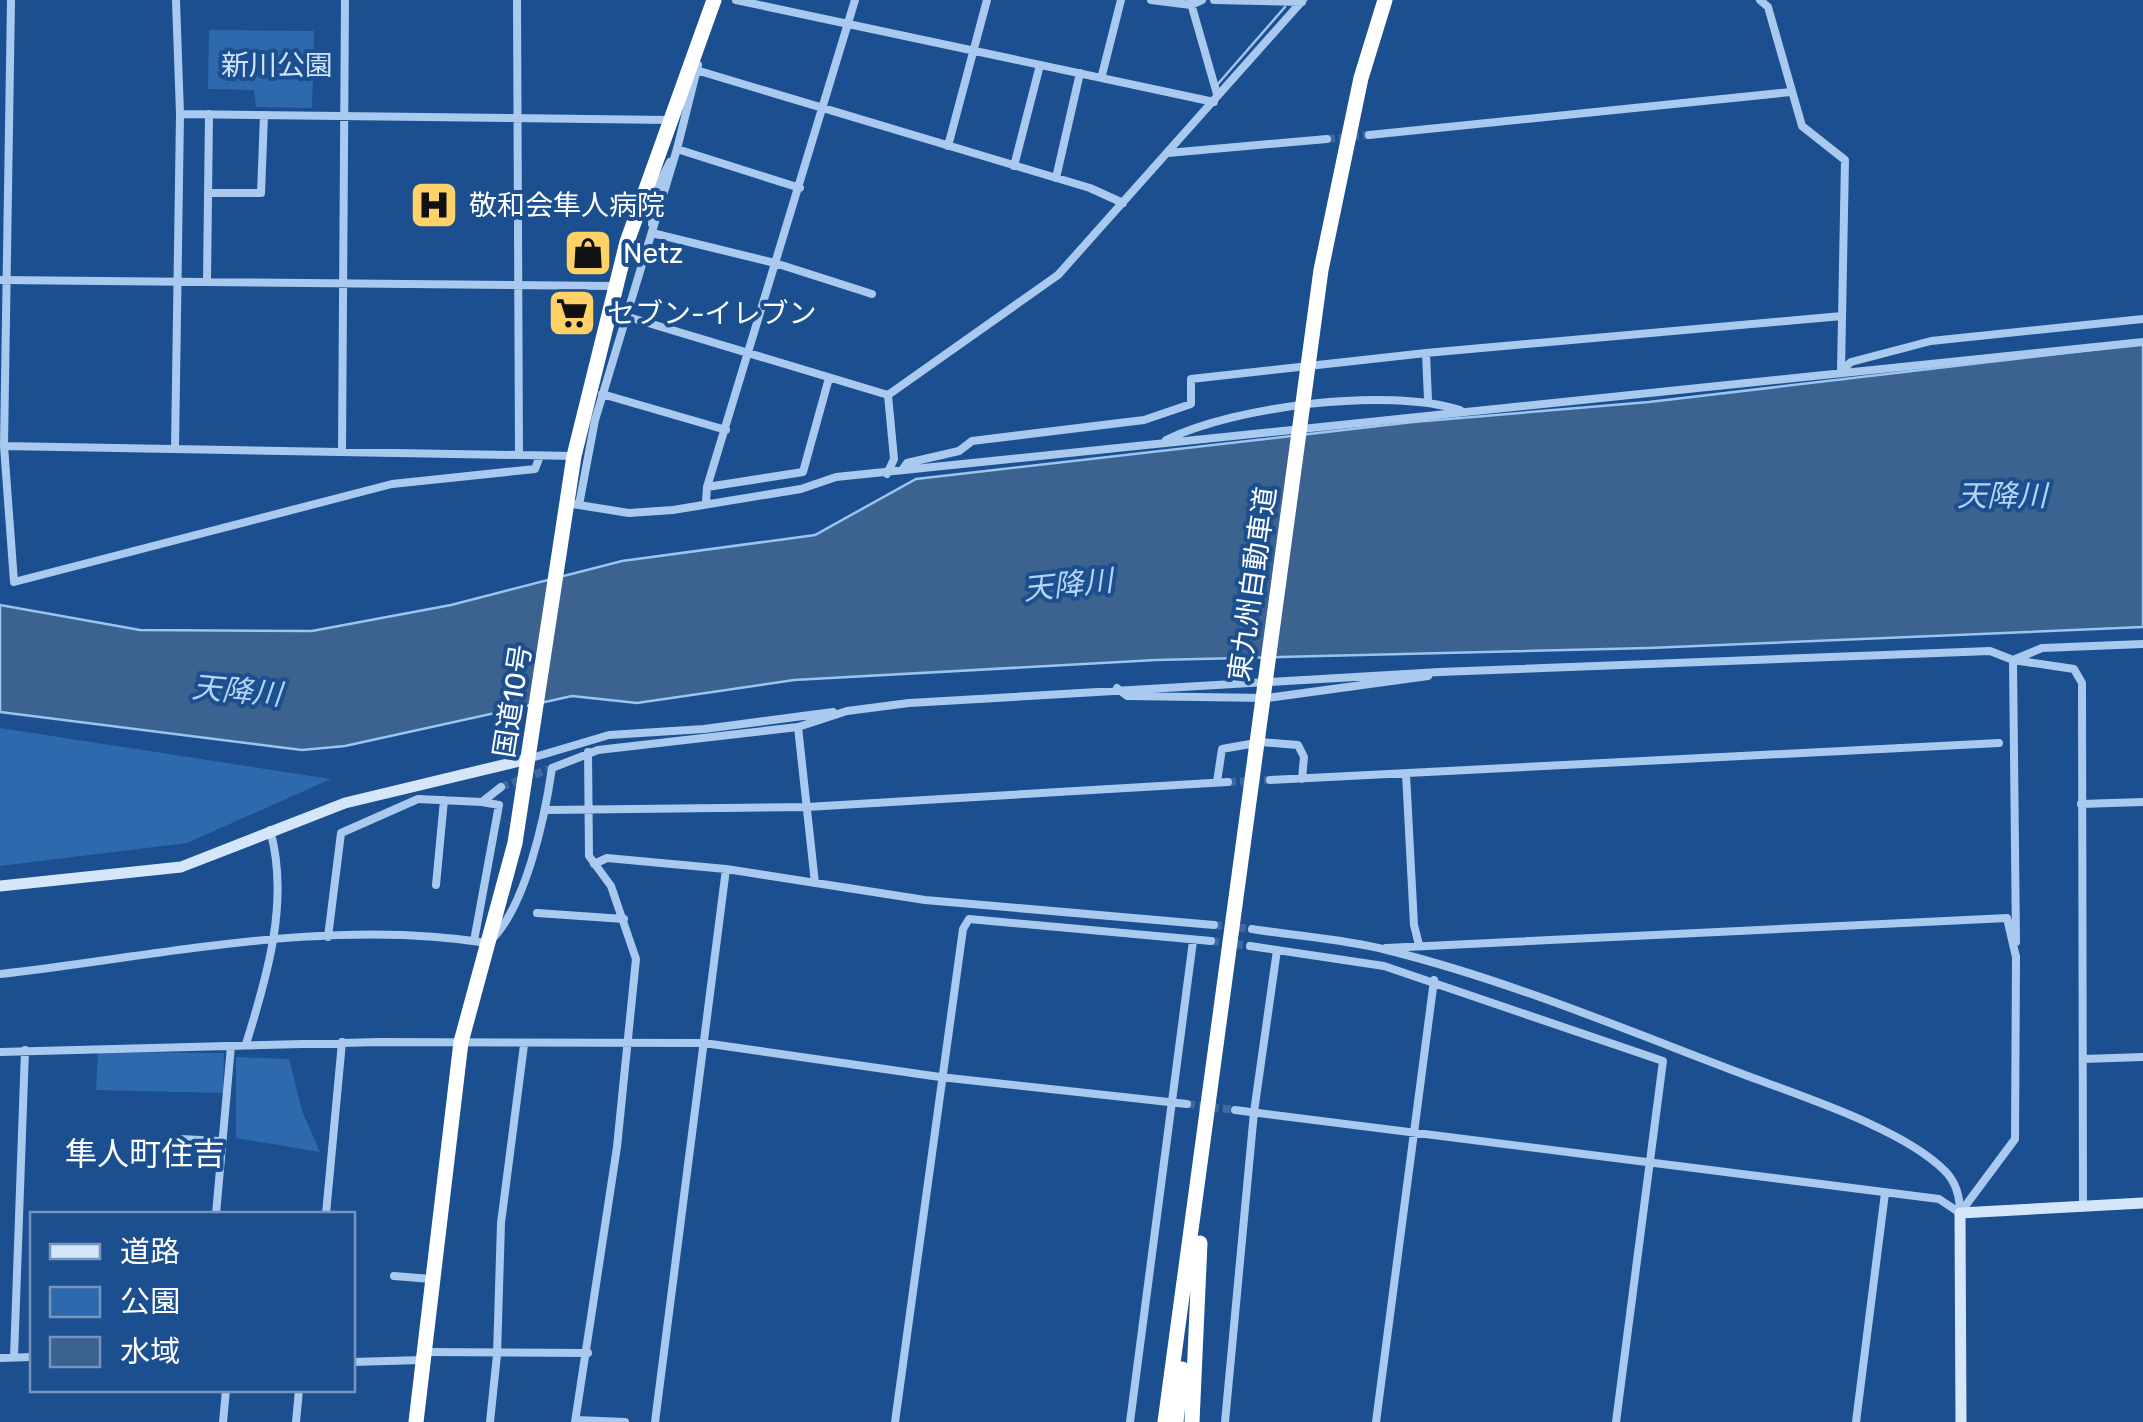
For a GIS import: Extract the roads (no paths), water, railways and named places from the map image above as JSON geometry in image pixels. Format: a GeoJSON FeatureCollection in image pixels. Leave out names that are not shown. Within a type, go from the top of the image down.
{"type":"FeatureCollection","features":[{"type":"Feature","properties":{"kind":"highway","name":"国道10号"},"geometry":{"type":"LineString","coordinates":[[416,1422],[461,1042],[481,942],[514,843],[570,509],[574,456],[614,286],[718,0]]}},
{"type":"Feature","properties":{"kind":"highway","name":"東九州自動車道"},"geometry":{"type":"LineString","coordinates":[[1163,1422],[1200,1180],[1309,355],[1336,187],[1385,0]]}},
{"type":"Feature","properties":{"kind":"highway"},"geometry":{"type":"LineString","coordinates":[[1192,1422],[1197,1272],[1215,1064]]}},
{"type":"Feature","properties":{"kind":"highway","name":"東九州自動車道"},"geometry":{"type":"LineString","coordinates":[[1176,1422],[1200,1180]]}},
{"type":"Feature","properties":{"kind":"street"},"geometry":{"type":"LineString","coordinates":[[11,0],[4,110],[2,446],[14,582],[392,484],[535,469],[540,456]]}},
{"type":"Feature","properties":{"kind":"street"},"geometry":{"type":"LineString","coordinates":[[174,449],[180,114],[176,0]]}},
{"type":"Feature","properties":{"kind":"street"},"geometry":{"type":"LineString","coordinates":[[342,452],[345,0]]}},
{"type":"Feature","properties":{"kind":"street"},"geometry":{"type":"LineString","coordinates":[[517,0],[519,455]]}},
{"type":"Feature","properties":{"kind":"street"},"geometry":{"type":"LineString","coordinates":[[718,0],[570,509],[629,513],[801,489],[836,477],[2143,342]]}},
{"type":"Feature","properties":{"kind":"street"},"geometry":{"type":"LineString","coordinates":[[736,0],[1216,98]]}},
{"type":"Feature","properties":{"kind":"street"},"geometry":{"type":"LineString","coordinates":[[706,502],[707,487],[855,0]]}},
{"type":"Feature","properties":{"kind":"street"},"geometry":{"type":"LineString","coordinates":[[948,146],[987,0]]}},
{"type":"Feature","properties":{"kind":"street"},"geometry":{"type":"LineString","coordinates":[[1102,75],[1120,0]]}},
{"type":"Feature","properties":{"kind":"street"},"geometry":{"type":"LineString","coordinates":[[1152,0],[1202,0]]}},
{"type":"Feature","properties":{"kind":"street"},"geometry":{"type":"LineString","coordinates":[[1214,0],[1303,1]]}},
{"type":"Feature","properties":{"kind":"street"},"geometry":{"type":"LineString","coordinates":[[1760,0],[1768,7],[1802,126],[1844,160],[1841,371]]}},
{"type":"Feature","properties":{"kind":"street"},"geometry":{"type":"LineString","coordinates":[[888,395],[1058,276],[1303,1]]}},
{"type":"Feature","properties":{"kind":"street"},"geometry":{"type":"LineString","coordinates":[[1190,3],[1216,98]]}},
{"type":"Feature","properties":{"kind":"street"},"geometry":{"type":"LineString","coordinates":[[1014,166],[1040,64]]}},
{"type":"Feature","properties":{"kind":"street"},"geometry":{"type":"LineString","coordinates":[[696,70],[1056,178],[1123,203]]}},
{"type":"Feature","properties":{"kind":"street"},"geometry":{"type":"LineString","coordinates":[[1056,178],[1080,72]]}},
{"type":"Feature","properties":{"kind":"street"},"geometry":{"type":"LineString","coordinates":[[1369,135],[1791,92]]}},
{"type":"Feature","properties":{"kind":"street"},"geometry":{"type":"LineString","coordinates":[[180,114],[672,120]]}},
{"type":"Feature","properties":{"kind":"street"},"geometry":{"type":"LineString","coordinates":[[207,282],[209,114]]}},
{"type":"Feature","properties":{"kind":"street"},"geometry":{"type":"LineString","coordinates":[[208,194],[260,193],[264,115]]}},
{"type":"Feature","properties":{"kind":"street"},"geometry":{"type":"LineString","coordinates":[[1168,153],[1327,139]]}},
{"type":"Feature","properties":{"kind":"street"},"geometry":{"type":"LineString","coordinates":[[677,149],[800,188]]}},
{"type":"Feature","properties":{"kind":"street"},"geometry":{"type":"LineString","coordinates":[[652,233],[651,189],[677,149]]}},
{"type":"Feature","properties":{"kind":"street"},"geometry":{"type":"LineString","coordinates":[[652,233],[775,262],[872,294]]}},
{"type":"Feature","properties":{"kind":"street"},"geometry":{"type":"LineString","coordinates":[[3,280],[614,286]]}},
{"type":"Feature","properties":{"kind":"street"},"geometry":{"type":"LineString","coordinates":[[625,316],[888,395]]}},
{"type":"Feature","properties":{"kind":"street"},"geometry":{"type":"LineString","coordinates":[[902,470],[907,462],[959,452],[972,440],[1144,420],[1191,404],[1191,379],[1426,353],[1842,316]]}},
{"type":"Feature","properties":{"kind":"street"},"geometry":{"type":"LineString","coordinates":[[1841,371],[1851,362],[1930,341],[2143,319]]}},
{"type":"Feature","properties":{"kind":"street"},"geometry":{"type":"LineString","coordinates":[[1426,353],[1428,400]]}},
{"type":"Feature","properties":{"kind":"street"},"geometry":{"type":"LineString","coordinates":[[707,487],[803,472],[828,378]]}},
{"type":"Feature","properties":{"kind":"street"},"geometry":{"type":"LineString","coordinates":[[602,394],[726,430]]}},
{"type":"Feature","properties":{"kind":"street"},"geometry":{"type":"LineString","coordinates":[[886,474],[894,459],[888,395]]}},
{"type":"Feature","properties":{"kind":"street"},"geometry":{"type":"LineString","coordinates":[[1158,444],[1199,424],[1275,409],[1428,400],[1465,411]]}},
{"type":"Feature","properties":{"kind":"street"},"geometry":{"type":"LineString","coordinates":[[2,446],[574,456]]}},
{"type":"Feature","properties":{"kind":"street"},"geometry":{"type":"LineString","coordinates":[[2013,660],[2042,648],[2143,644]]}},
{"type":"Feature","properties":{"kind":"street"},"geometry":{"type":"LineString","coordinates":[[0,886],[181,868],[270,830],[415,784],[528,759],[598,738],[1117,688],[1974,651],[2080,673],[2083,1206]]}},
{"type":"Feature","properties":{"kind":"street"},"geometry":{"type":"LineString","coordinates":[[1960,1213],[2010,1147],[2017,1126],[2013,660]]}},
{"type":"Feature","properties":{"kind":"street"},"geometry":{"type":"LineString","coordinates":[[1117,688],[1127,696],[1267,698],[1416,680],[1440,672]]}},
{"type":"Feature","properties":{"kind":"street"},"geometry":{"type":"LineString","coordinates":[[0,974],[328,936],[400,934],[481,942],[504,929],[546,810],[552,768],[588,752],[798,727],[847,711]]}},
{"type":"Feature","properties":{"kind":"street"},"geometry":{"type":"LineString","coordinates":[[798,727],[815,884]]}},
{"type":"Feature","properties":{"kind":"street"},"geometry":{"type":"LineString","coordinates":[[598,738],[628,746]]}},
{"type":"Feature","properties":{"kind":"street"},"geometry":{"type":"LineString","coordinates":[[1217,782],[1222,748],[1261,742],[1298,745],[1304,757],[1302,779]]}},
{"type":"Feature","properties":{"kind":"street"},"geometry":{"type":"LineString","coordinates":[[1270,780],[2000,743]]}},
{"type":"Feature","properties":{"kind":"street"},"geometry":{"type":"LineString","coordinates":[[588,752],[585,808],[589,856],[611,886],[636,959],[624,1044],[617,1147],[604,1213],[576,1421],[624,1422]]}},
{"type":"Feature","properties":{"kind":"street"},"geometry":{"type":"LineString","coordinates":[[1406,774],[1414,925],[1419,945]]}},
{"type":"Feature","properties":{"kind":"street"},"geometry":{"type":"LineString","coordinates":[[546,810],[808,807],[1228,782]]}},
{"type":"Feature","properties":{"kind":"street"},"geometry":{"type":"LineString","coordinates":[[415,784],[418,799]]}},
{"type":"Feature","properties":{"kind":"street"},"geometry":{"type":"LineString","coordinates":[[482,802],[501,786]]}},
{"type":"Feature","properties":{"kind":"street"},"geometry":{"type":"LineString","coordinates":[[328,936],[341,834],[418,799],[444,800],[498,805],[481,942]]}},
{"type":"Feature","properties":{"kind":"street"},"geometry":{"type":"LineString","coordinates":[[436,885],[444,800]]}},
{"type":"Feature","properties":{"kind":"street"},"geometry":{"type":"LineString","coordinates":[[2081,804],[2143,802]]}},
{"type":"Feature","properties":{"kind":"street"},"geometry":{"type":"LineString","coordinates":[[246,1044],[274,942],[276,850],[270,830]]}},
{"type":"Feature","properties":{"kind":"street"},"geometry":{"type":"LineString","coordinates":[[594,864],[607,858],[726,869],[925,900],[1212,925],[1209,941],[969,918],[962,928],[894,1422]]}},
{"type":"Feature","properties":{"kind":"street"},"geometry":{"type":"LineString","coordinates":[[656,1422],[726,869]]}},
{"type":"Feature","properties":{"kind":"street"},"geometry":{"type":"LineString","coordinates":[[537,914],[624,919]]}},
{"type":"Feature","properties":{"kind":"street"},"geometry":{"type":"LineString","coordinates":[[1381,948],[2007,918],[2016,957]]}},
{"type":"Feature","properties":{"kind":"street"},"geometry":{"type":"LineString","coordinates":[[1252,929],[1381,948],[1544,999],[1830,1108],[1930,1158],[1954,1182],[1960,1195],[1961,1422]]}},
{"type":"Feature","properties":{"kind":"street"},"geometry":{"type":"LineString","coordinates":[[1130,1422],[1193,940]]}},
{"type":"Feature","properties":{"kind":"street"},"geometry":{"type":"LineString","coordinates":[[1250,946],[1384,966],[1663,1061],[1616,1422]]}},
{"type":"Feature","properties":{"kind":"street"},"geometry":{"type":"LineString","coordinates":[[1225,1422],[1254,1112],[1277,950]]}},
{"type":"Feature","properties":{"kind":"street"},"geometry":{"type":"LineString","coordinates":[[1376,1422],[1434,980]]}},
{"type":"Feature","properties":{"kind":"street"},"geometry":{"type":"LineString","coordinates":[[0,1052],[342,1042],[704,1043],[940,1077],[1187,1104]]}},
{"type":"Feature","properties":{"kind":"street"},"geometry":{"type":"LineString","coordinates":[[326,1212],[342,1042]]}},
{"type":"Feature","properties":{"kind":"street"},"geometry":{"type":"LineString","coordinates":[[490,1422],[497,1355],[501,1223],[524,1045]]}},
{"type":"Feature","properties":{"kind":"street"},"geometry":{"type":"LineString","coordinates":[[216,1212],[231,1046]]}},
{"type":"Feature","properties":{"kind":"street"},"geometry":{"type":"LineString","coordinates":[[14,1357],[25,1050]]}},
{"type":"Feature","properties":{"kind":"street"},"geometry":{"type":"LineString","coordinates":[[2083,1059],[2143,1057]]}},
{"type":"Feature","properties":{"kind":"street"},"geometry":{"type":"LineString","coordinates":[[1234,1110],[1939,1199],[1960,1213],[2143,1203]]}},
{"type":"Feature","properties":{"kind":"street"},"geometry":{"type":"LineString","coordinates":[[180,1139],[220,1141]]}},
{"type":"Feature","properties":{"kind":"street"},"geometry":{"type":"LineString","coordinates":[[1856,1422],[1885,1193]]}},
{"type":"Feature","properties":{"kind":"street"},"geometry":{"type":"LineString","coordinates":[[394,1276],[431,1278]]}},
{"type":"Feature","properties":{"kind":"street"},"geometry":{"type":"LineString","coordinates":[[355,1362],[424,1356],[588,1354]]}},
{"type":"Feature","properties":{"kind":"street"},"geometry":{"type":"LineString","coordinates":[[0,1358],[30,1357]]}},
{"type":"Feature","properties":{"kind":"street"},"geometry":{"type":"LineString","coordinates":[[224,1422],[226,1392]]}},
{"type":"Feature","properties":{"kind":"street"},"geometry":{"type":"LineString","coordinates":[[296,1422],[298,1392]]}},
{"type":"Feature","properties":{"kind":"water","name":"天降川"},"geometry":{"type":"Polygon","coordinates":[[[2143,344],[2143,627],[1649,648],[1156,660],[794,680],[637,703],[572,696],[345,746],[302,750],[0,712],[0,605],[140,630],[312,631],[451,605],[622,561],[815,535],[916,479],[1413,422],[1649,402],[2143,344]]]}},
{"type":"Feature","properties":{"kind":"waterway"},"geometry":{"type":"LineString","coordinates":[[1217,85],[1285,7]]}},
{"type":"Feature","properties":{"kind":"tunnel"},"geometry":{"type":"LineString","coordinates":[[1327,139],[1369,135]]}},
{"type":"Feature","properties":{"kind":"tunnel"},"geometry":{"type":"LineString","coordinates":[[501,787],[552,768]]}},
{"type":"Feature","properties":{"kind":"tunnel"},"geometry":{"type":"LineString","coordinates":[[1228,782],[1270,780]]}},
{"type":"Feature","properties":{"kind":"tunnel"},"geometry":{"type":"LineString","coordinates":[[1214,925],[1252,929]]}},
{"type":"Feature","properties":{"kind":"tunnel"},"geometry":{"type":"LineString","coordinates":[[1211,941],[1250,946]]}},
{"type":"Feature","properties":{"kind":"tunnel"},"geometry":{"type":"LineString","coordinates":[[1187,1104],[1235,1110]]}},
{"type":"Feature","properties":{"kind":"place","name":"敬和会隼人病院"},"geometry":{"type":"Point","coordinates":[434,205]}},
{"type":"Feature","properties":{"kind":"place","name":"Netz"},"geometry":{"type":"Point","coordinates":[588,253]}},
{"type":"Feature","properties":{"kind":"place","name":"セブン-イレブン"},"geometry":{"type":"Point","coordinates":[572,313]}},
{"type":"Feature","properties":{"kind":"district","name":"隼人町住吉"},"geometry":{"type":"Point","coordinates":[145,1154]}},
{"type":"Feature","properties":{"kind":"park label","name":"新川公園"},"geometry":{"type":"Point","coordinates":[277,65]}}]}
